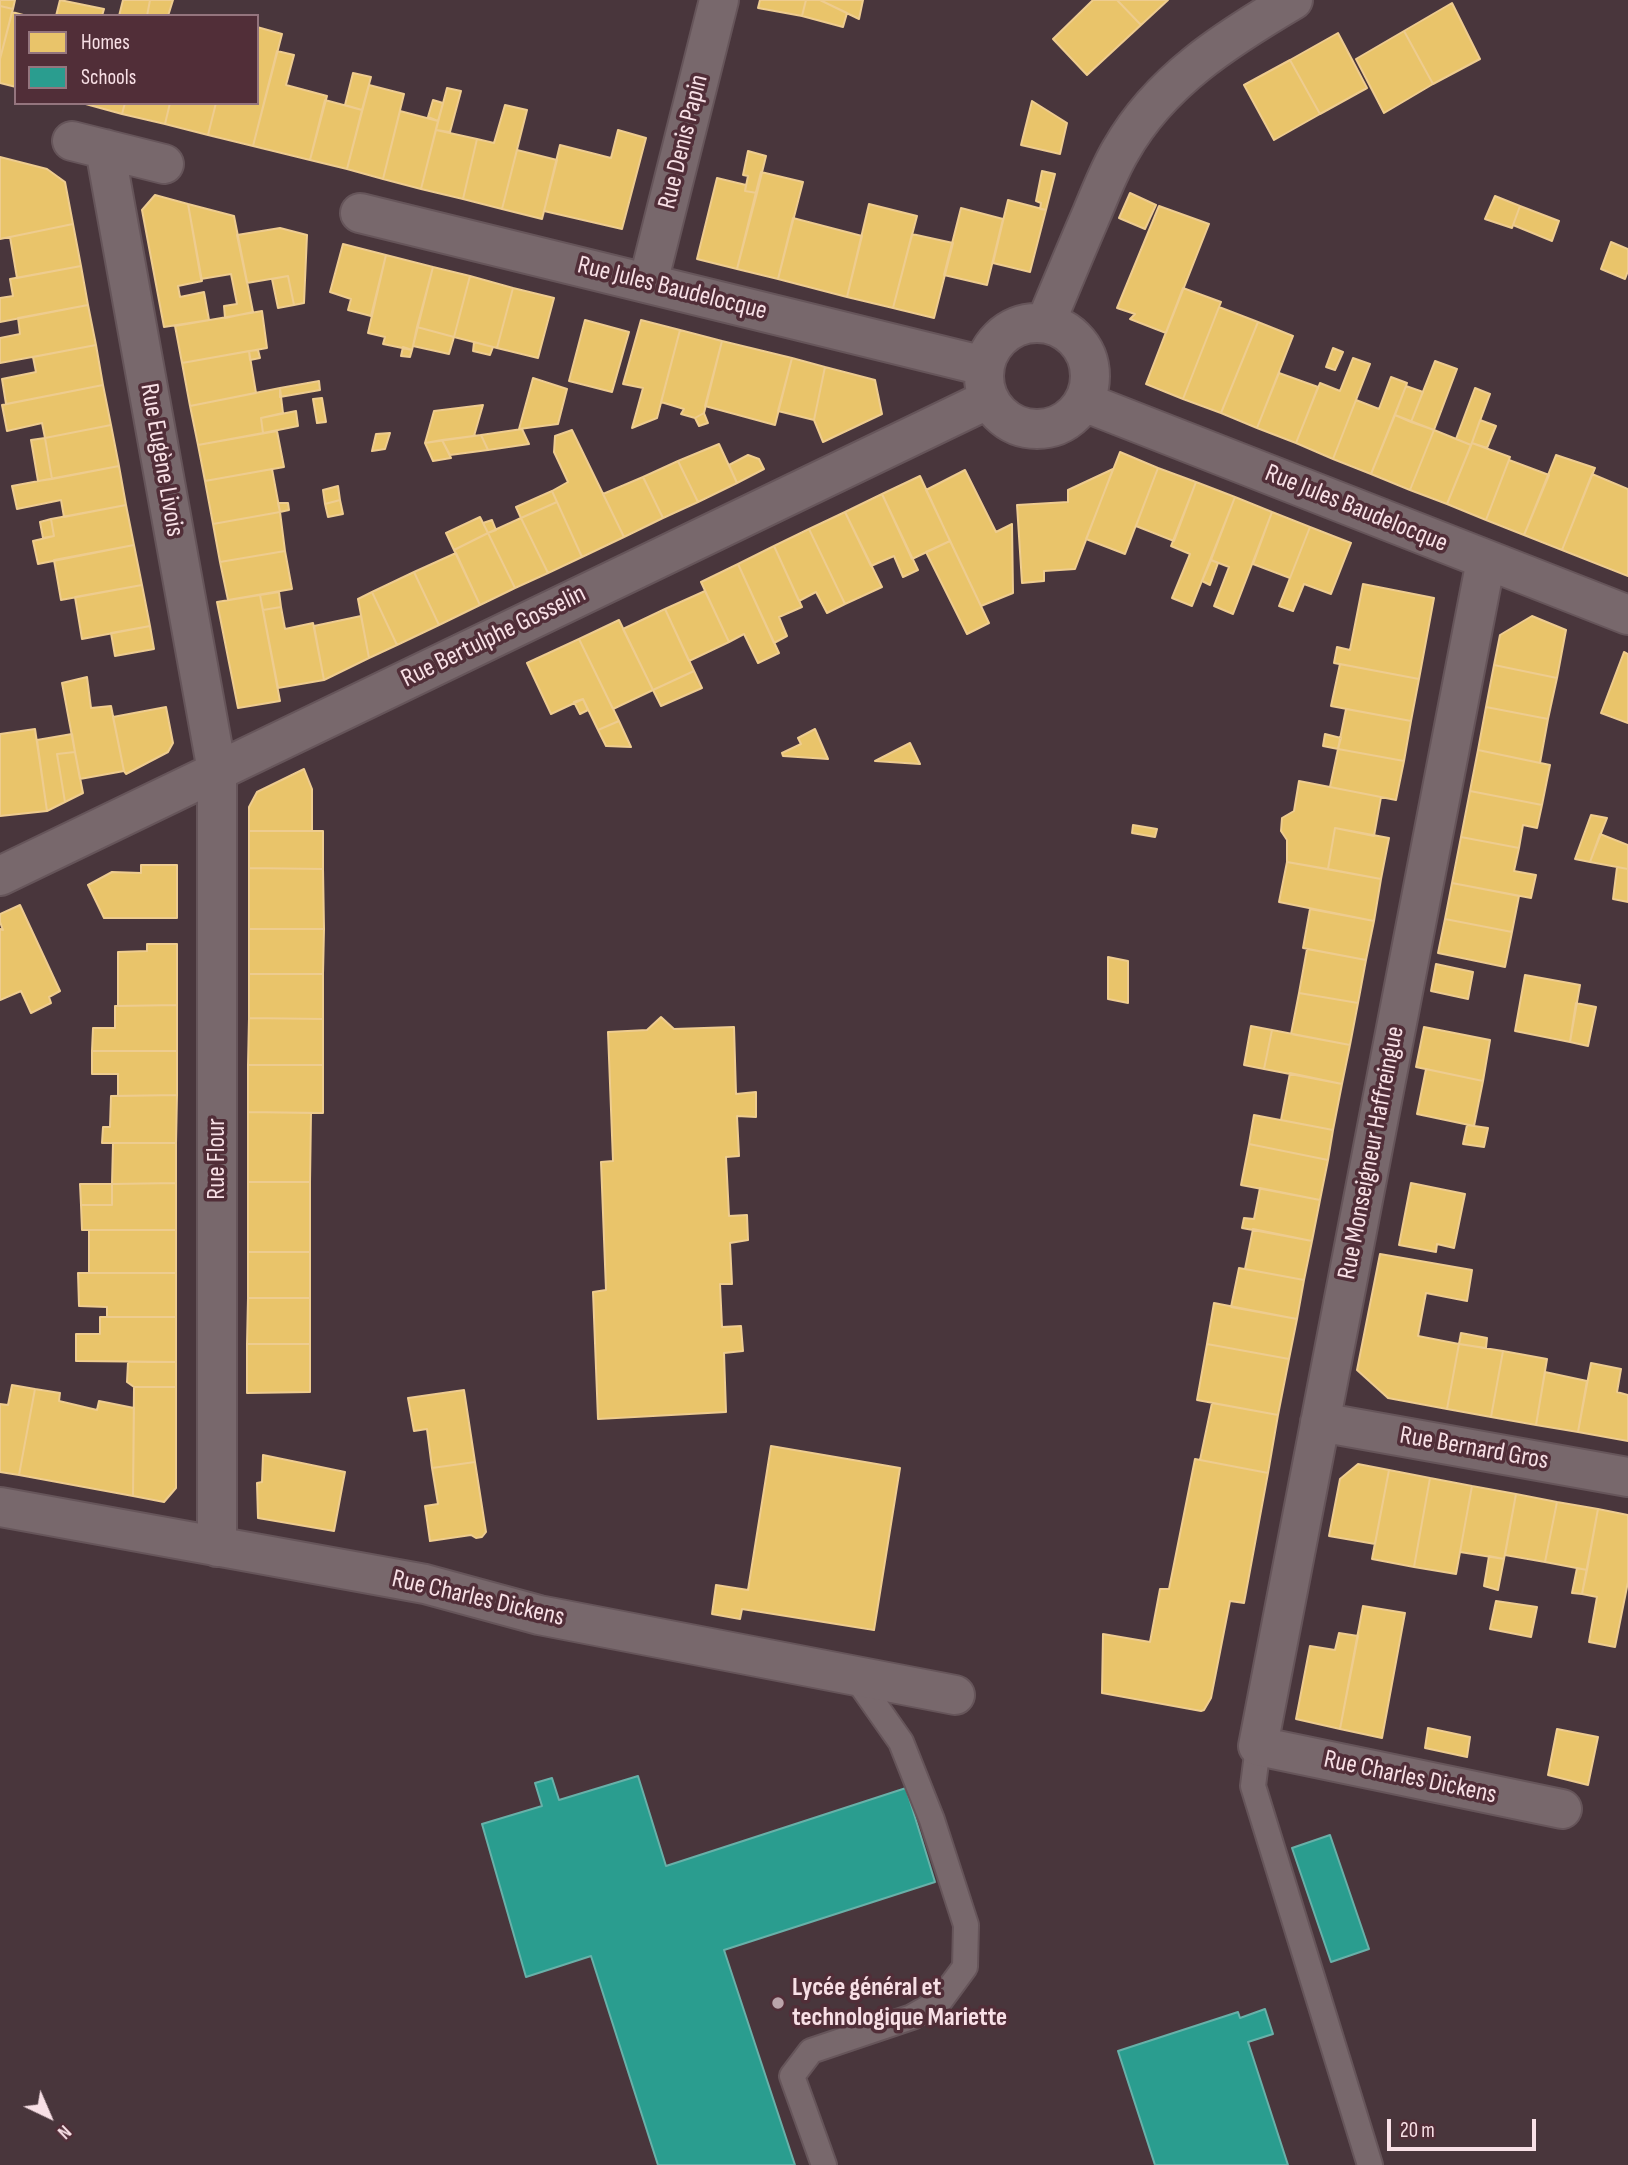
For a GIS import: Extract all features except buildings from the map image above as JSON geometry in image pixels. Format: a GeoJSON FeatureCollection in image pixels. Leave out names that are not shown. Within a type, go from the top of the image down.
{"type":"FeatureCollection","features":[{"type":"Feature","properties":{"kind":"street","name":"Rue Denis Papin"},"geometry":{"type":"LineString","coordinates":[[648,283],[719,0]]}},
{"type":"Feature","properties":{"kind":"street"},"geometry":{"type":"LineString","coordinates":[[1046,322],[1111,167],[1144,116],[1206,55],[1238,32],[1293,0]]}},
{"type":"Feature","properties":{"kind":"street","name":"Rue Eugène Livois"},"geometry":{"type":"LineString","coordinates":[[164,164],[89,145],[217,771]]}},
{"type":"Feature","properties":{"kind":"street","name":"Rue Jules Baudelocque"},"geometry":{"type":"LineString","coordinates":[[360,213],[648,283],[987,382]]}},
{"type":"Feature","properties":{"kind":"street"},"geometry":{"type":"LineString","coordinates":[[1029,322],[1046,322],[1067,331],[1084,348],[1090,363],[1091,379],[1084,402],[1073,414],[1060,424],[1036,429],[1019,426],[1004,418],[987,382],[995,343],[1006,332],[1029,322]]}},
{"type":"Feature","properties":{"kind":"street","name":"Rue Bertulphe Gosselin"},"geometry":{"type":"LineString","coordinates":[[0,876],[217,771],[987,382]]}},
{"type":"Feature","properties":{"kind":"street","name":"Rue Jules Baudelocque"},"geometry":{"type":"LineString","coordinates":[[1084,402],[1628,615]]}},
{"type":"Feature","properties":{"kind":"street","name":"Rue Monseigneur Haffreingue"},"geometry":{"type":"LineString","coordinates":[[1258,1746],[1486,560]]}},
{"type":"Feature","properties":{"kind":"street","name":"Rue Flour"},"geometry":{"type":"LineString","coordinates":[[217,771],[217,1547]]}},
{"type":"Feature","properties":{"kind":"street","name":"Rue Bernard Gros"},"geometry":{"type":"LineString","coordinates":[[1320,1422],[1628,1477]]}},
{"type":"Feature","properties":{"kind":"street","name":"Rue Charles Dickens"},"geometry":{"type":"LineString","coordinates":[[0,1507],[425,1584],[538,1615],[955,1695]]}},
{"type":"Feature","properties":{"kind":"street","name":"Rue Charles Dickens"},"geometry":{"type":"LineString","coordinates":[[1258,1746],[1562,1810]]}},
{"type":"Feature","properties":{"kind":"lane"},"geometry":{"type":"LineString","coordinates":[[824,2165],[792,2076],[811,2051],[912,2017],[940,2001],[964,1967],[966,1925],[932,1819],[901,1742],[854,1675]]}},
{"type":"Feature","properties":{"kind":"lane"},"geometry":{"type":"LineString","coordinates":[[1258,1746],[1253,1786],[1370,2165]]}},
{"type":"Feature","properties":{"kind":"place","name":"Lycée général et technologique Mariette"},"geometry":{"type":"Point","coordinates":[778,2003]}}]}
